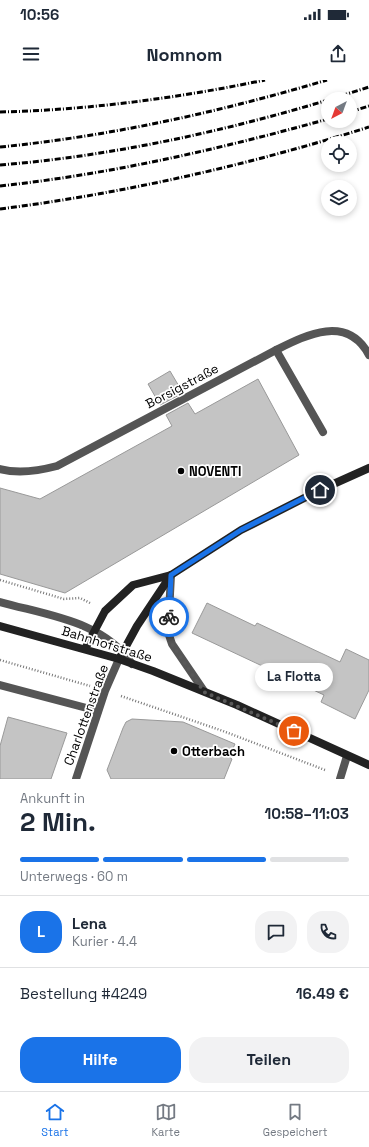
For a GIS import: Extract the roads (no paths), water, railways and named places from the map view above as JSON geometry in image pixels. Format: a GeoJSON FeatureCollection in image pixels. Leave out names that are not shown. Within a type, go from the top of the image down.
{"type":"FeatureCollection","features":[{"type":"Feature","properties":{"kind":"street","name":"Borsigstraße"},"geometry":{"type":"LineString","coordinates":[[0,469],[22,472],[38,471],[57,466],[276,350],[310,334],[323,331],[337,332],[353,337],[369,355]]}},
{"type":"Feature","properties":{"kind":"street"},"geometry":{"type":"LineString","coordinates":[[276,350],[323,432]]}},
{"type":"Feature","properties":{"kind":"street"},"geometry":{"type":"LineString","coordinates":[[85,649],[94,629],[105,611],[133,585],[171,575],[241,530],[320,490],[369,468]]}},
{"type":"Feature","properties":{"kind":"street"},"geometry":{"type":"LineString","coordinates":[[119,659],[123,650],[171,575]]}},
{"type":"Feature","properties":{"kind":"street","name":"Bahnhofstraße"},"geometry":{"type":"LineString","coordinates":[[171,575],[168,632],[179,657],[204,692]]}},
{"type":"Feature","properties":{"kind":"street"},"geometry":{"type":"LineString","coordinates":[[0,602],[94,629],[123,650],[132,664]]}},
{"type":"Feature","properties":{"kind":"street","name":"Bahnhofstraße"},"geometry":{"type":"LineString","coordinates":[[0,626],[119,659],[204,692],[347,756],[369,764]]}},
{"type":"Feature","properties":{"kind":"street","name":"Charlottenstraße"},"geometry":{"type":"LineString","coordinates":[[76,779],[105,691],[119,659]]}},
{"type":"Feature","properties":{"kind":"street"},"geometry":{"type":"LineString","coordinates":[[0,685],[98,711]]}},
{"type":"Feature","properties":{"kind":"street"},"geometry":{"type":"LineString","coordinates":[[340,778],[347,756]]}},
{"type":"Feature","properties":{"kind":"railway"},"geometry":{"type":"LineString","coordinates":[[0,112],[100,106],[166,98],[265,80]]}},
{"type":"Feature","properties":{"kind":"railway"},"geometry":{"type":"LineString","coordinates":[[0,147],[83,136],[165,121],[287,92],[327,80]]}},
{"type":"Feature","properties":{"kind":"railway"},"geometry":{"type":"LineString","coordinates":[[353,92],[369,87]]}},
{"type":"Feature","properties":{"kind":"railway"},"geometry":{"type":"LineString","coordinates":[[0,165],[83,156],[166,141],[288,112],[321,102]]}},
{"type":"Feature","properties":{"kind":"railway"},"geometry":{"type":"LineString","coordinates":[[357,110],[369,106]]}},
{"type":"Feature","properties":{"kind":"railway"},"geometry":{"type":"LineString","coordinates":[[0,186],[83,175],[165,159],[321,121]]}},
{"type":"Feature","properties":{"kind":"railway"},"geometry":{"type":"LineString","coordinates":[[0,209],[94,195],[186,176],[278,154],[369,127]]}},
{"type":"Feature","properties":{"kind":"place","name":"NOVENTI"},"geometry":{"type":"Point","coordinates":[181,471]}},
{"type":"Feature","properties":{"kind":"place","name":"La Flotta"},"geometry":{"type":"Point","coordinates":[294,731]}},
{"type":"Feature","properties":{"kind":"place","name":"Otterbach"},"geometry":{"type":"Point","coordinates":[174,751]}}]}
